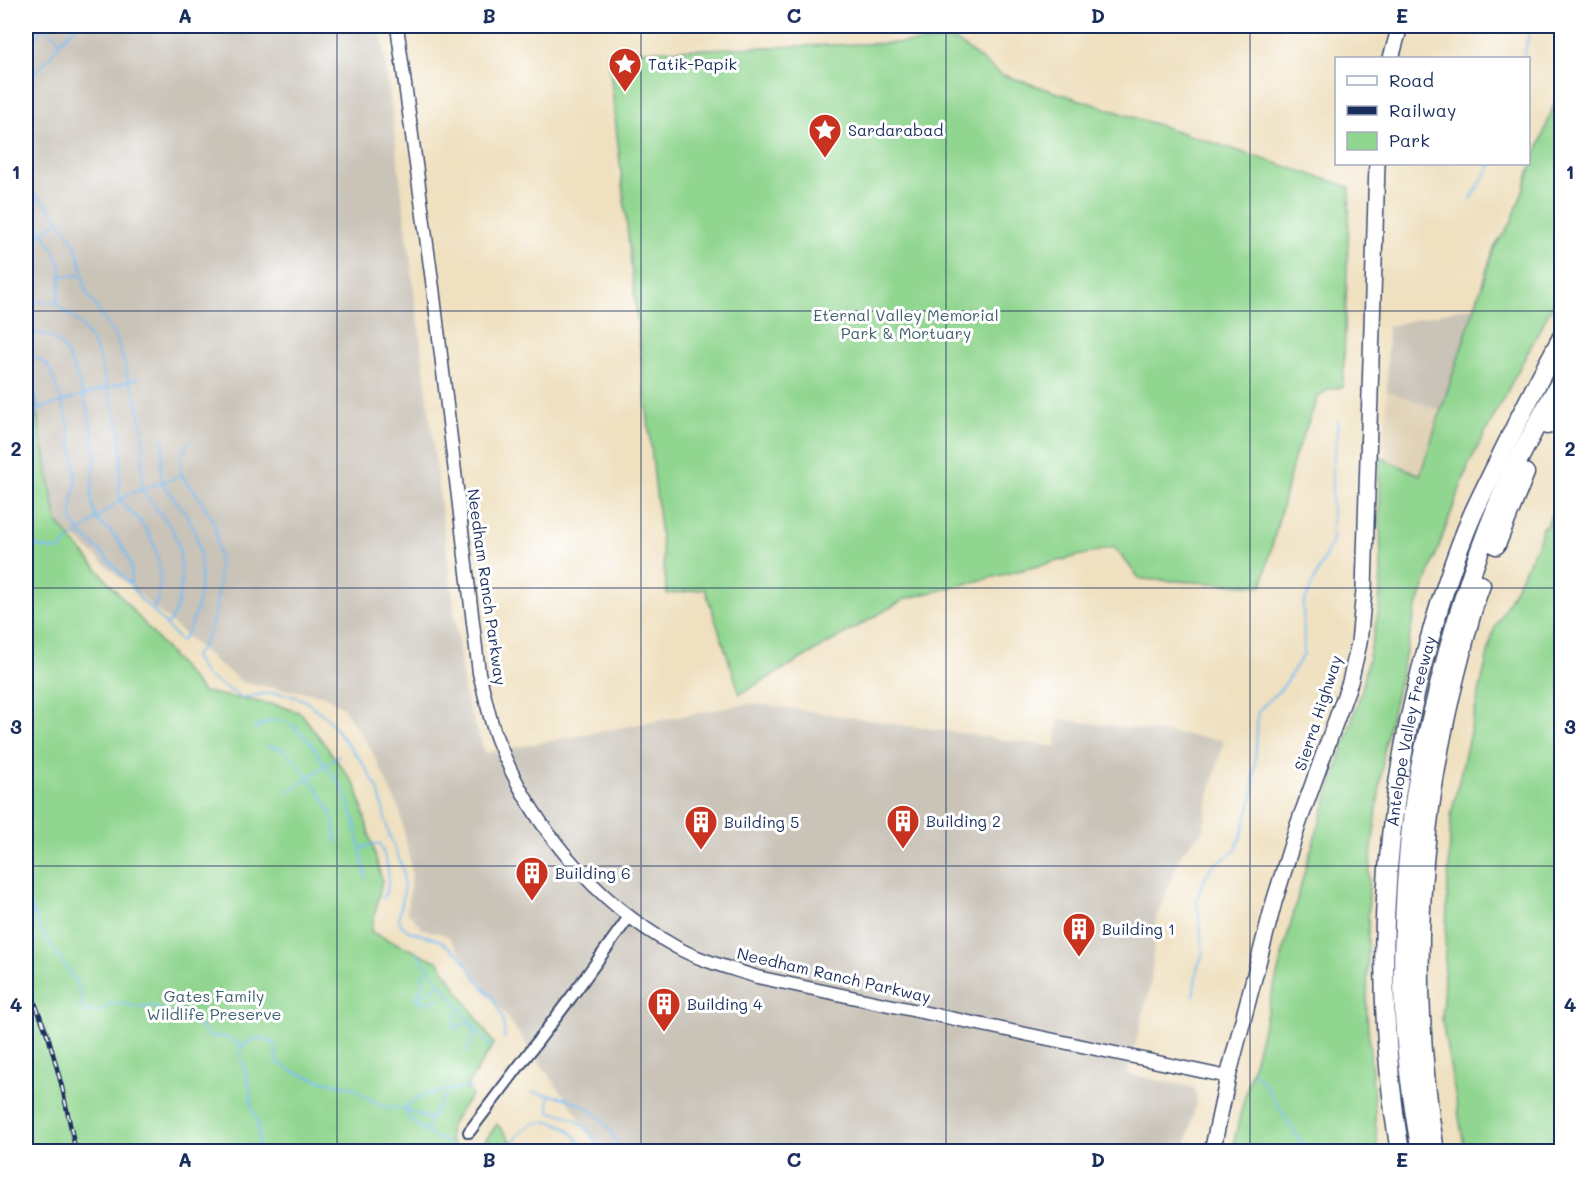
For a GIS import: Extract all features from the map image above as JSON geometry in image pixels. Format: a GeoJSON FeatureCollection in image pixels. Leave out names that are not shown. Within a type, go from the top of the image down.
{"type":"FeatureCollection","features":[{"type":"Feature","properties":{"kind":"highway","name":"Antelope Valley Freeway"},"geometry":{"type":"LineString","coordinates":[[1400,1152],[1386,1021],[1384,946],[1391,836],[1409,724],[1435,621],[1472,516],[1531,394],[1562,337]]}},
{"type":"Feature","properties":{"kind":"highway"},"geometry":{"type":"LineString","coordinates":[[1412,1152],[1400,1064],[1395,953],[1403,828],[1412,766],[1438,651],[1459,583],[1495,491],[1562,361]]}},
{"type":"Feature","properties":{"kind":"highway"},"geometry":{"type":"LineString","coordinates":[[1421,1152],[1408,1056],[1403,983],[1405,898],[1414,803],[1440,679],[1473,568],[1503,493],[1562,379]]}},
{"type":"Feature","properties":{"kind":"highway","name":"Antelope Valley Freeway"},"geometry":{"type":"LineString","coordinates":[[1435,1152],[1425,1070],[1419,982],[1420,911],[1430,802],[1443,730],[1477,594],[1523,477],[1562,401]]}},
{"type":"Feature","properties":{"kind":"main road"},"geometry":{"type":"LineString","coordinates":[[1391,57],[1400,26]]}},
{"type":"Feature","properties":{"kind":"main road","name":"Sierra Highway"},"geometry":{"type":"LineString","coordinates":[[1212,1152],[1228,1077],[1278,892],[1298,825],[1347,692],[1359,643],[1364,590],[1377,165]]}},
{"type":"Feature","properties":{"kind":"street","name":"Needham Ranch Parkway"},"geometry":{"type":"LineString","coordinates":[[397,26],[433,288],[479,673],[497,738],[512,772],[524,797],[566,856],[591,883],[646,930],[678,948],[757,977],[1228,1077]]}},
{"type":"Feature","properties":{"kind":"street"},"geometry":{"type":"LineString","coordinates":[[469,1132],[629,917]]}},
{"type":"Feature","properties":{"kind":"shaded area"},"geometry":{"type":"Polygon","coordinates":[[[26,26],[379,26],[384,50],[465,697],[485,753],[752,703],[1056,747],[1058,719],[1224,740],[1209,796],[1204,830],[1182,852],[1156,918],[1151,982],[1128,1074],[1195,1088],[1197,1097],[1185,1151],[604,1151],[448,936],[423,929],[407,912],[412,873],[400,811],[373,753],[343,707],[322,695],[244,683],[217,663],[57,522],[26,354],[26,26]]]}},
{"type":"Feature","properties":{"kind":"shaded area"},"geometry":{"type":"Polygon","coordinates":[[[1476,307],[1442,411],[1387,391],[1388,326],[1476,307]]]}},
{"type":"Feature","properties":{"kind":"shaded area"},"geometry":{"type":"Polygon","coordinates":[[[1387,391],[1442,411],[1420,475],[1385,463],[1387,391]]]}},
{"type":"Feature","properties":{"kind":"green space","name":"Eternal Valley Memorial Park & Mortuary"},"geometry":{"type":"Polygon","coordinates":[[[957,41],[1000,74],[1350,187],[1343,387],[1328,389],[1318,398],[1295,455],[1262,586],[1140,579],[1114,547],[905,599],[740,694],[705,589],[667,594],[608,52],[957,41]]]}},
{"type":"Feature","properties":{"kind":"green space"},"geometry":{"type":"Polygon","coordinates":[[[1561,85],[1561,289],[1469,464],[1415,612],[1385,744],[1369,874],[1367,1014],[1378,1151],[1232,1151],[1306,866],[1362,689],[1379,609],[1381,570],[1379,457],[1420,475],[1494,248],[1512,221],[1561,85]]]}},
{"type":"Feature","properties":{"kind":"green space","name":"Gates Family Wildlife Preserve"},"geometry":{"type":"Polygon","coordinates":[[[26,354],[57,522],[203,692],[277,705],[301,713],[356,786],[382,880],[371,932],[439,962],[494,1044],[466,1087],[472,1095],[452,1123],[450,1138],[453,1145],[460,1151],[26,1151],[26,354]]]}},
{"type":"Feature","properties":{"kind":"green space"},"geometry":{"type":"Polygon","coordinates":[[[1561,495],[1561,1151],[1465,1151],[1442,1021],[1451,815],[1493,632],[1540,539],[1542,527],[1546,526],[1561,495]]]}},
{"type":"Feature","properties":{"kind":"green space"},"geometry":{"type":"Polygon","coordinates":[[[497,1124],[519,1151],[476,1151],[482,1149],[497,1124]]]}},
{"type":"Feature","properties":{"kind":"waterway"},"geometry":{"type":"LineString","coordinates":[[43,26],[61,41]]}},
{"type":"Feature","properties":{"kind":"waterway"},"geometry":{"type":"LineString","coordinates":[[26,52],[44,26]]}},
{"type":"Feature","properties":{"kind":"waterway"},"geometry":{"type":"LineString","coordinates":[[26,83],[76,26]]}},
{"type":"Feature","properties":{"kind":"waterway"},"geometry":{"type":"LineString","coordinates":[[1524,57],[1530,26]]}},
{"type":"Feature","properties":{"kind":"waterway"},"geometry":{"type":"LineString","coordinates":[[1471,199],[1491,165]]}},
{"type":"Feature","properties":{"kind":"waterway"},"geometry":{"type":"LineString","coordinates":[[26,187],[47,205],[66,229],[76,247],[83,272]]}},
{"type":"Feature","properties":{"kind":"waterway"},"geometry":{"type":"LineString","coordinates":[[26,213],[47,239],[58,259],[61,274],[57,303]]}},
{"type":"Feature","properties":{"kind":"waterway"},"geometry":{"type":"LineString","coordinates":[[26,245],[58,221]]}},
{"type":"Feature","properties":{"kind":"waterway"},"geometry":{"type":"LineString","coordinates":[[26,253],[34,277],[26,317]]}},
{"type":"Feature","properties":{"kind":"waterway"},"geometry":{"type":"LineString","coordinates":[[60,276],[83,275],[89,297],[116,338],[135,395],[143,434],[142,490],[172,529],[181,565],[180,592],[173,616],[167,626]]}},
{"type":"Feature","properties":{"kind":"waterway"},"geometry":{"type":"LineString","coordinates":[[30,301],[57,303],[80,324],[95,349],[120,432],[120,499],[144,526],[152,541],[159,564],[158,599],[153,608]]}},
{"type":"Feature","properties":{"kind":"waterway"},"geometry":{"type":"LineString","coordinates":[[26,331],[56,340],[63,348],[77,376],[88,412],[94,444],[92,504],[97,520],[124,549],[130,562],[130,584]]}},
{"type":"Feature","properties":{"kind":"waterway"},"geometry":{"type":"LineString","coordinates":[[26,346],[31,354],[31,378],[39,409]]}},
{"type":"Feature","properties":{"kind":"waterway"},"geometry":{"type":"LineString","coordinates":[[34,356],[49,367],[68,422],[76,473],[72,520],[80,533],[102,553],[130,584],[140,599],[181,642],[189,629],[199,596],[200,561],[193,528],[162,480],[163,439]]}},
{"type":"Feature","properties":{"kind":"waterway"},"geometry":{"type":"LineString","coordinates":[[26,418],[39,409],[138,378]]}},
{"type":"Feature","properties":{"kind":"waterway"},"geometry":{"type":"LineString","coordinates":[[1193,996],[1203,949],[1197,900],[1211,867],[1235,851],[1242,834],[1253,795],[1258,711],[1283,687],[1304,654],[1303,605],[1332,541],[1332,474],[1338,421]]}},
{"type":"Feature","properties":{"kind":"waterway"},"geometry":{"type":"LineString","coordinates":[[190,441],[182,457],[182,475],[214,523],[219,572],[214,618],[202,646],[194,657],[205,675],[242,698],[277,693],[289,695],[304,700],[325,716],[362,762],[378,789],[389,834],[403,869],[404,891],[399,917],[401,925],[409,931],[439,940],[461,956],[499,1010],[503,1020],[505,1039]]}},
{"type":"Feature","properties":{"kind":"waterway"},"geometry":{"type":"LineString","coordinates":[[26,544],[61,549],[68,541],[129,494],[182,475]]}},
{"type":"Feature","properties":{"kind":"waterway"},"geometry":{"type":"LineString","coordinates":[[255,728],[268,722],[286,721],[310,741],[344,790],[354,819],[366,877]]}},
{"type":"Feature","properties":{"kind":"waterway"},"geometry":{"type":"LineString","coordinates":[[267,746],[285,751],[310,779],[330,811],[337,843]]}},
{"type":"Feature","properties":{"kind":"waterway"},"geometry":{"type":"LineString","coordinates":[[289,792],[339,755]]}},
{"type":"Feature","properties":{"kind":"waterway"},"geometry":{"type":"LineString","coordinates":[[361,848],[380,843],[389,878],[383,899]]}},
{"type":"Feature","properties":{"kind":"waterway"},"geometry":{"type":"LineString","coordinates":[[26,896],[43,934],[75,980],[84,1011],[101,1011],[108,1005],[121,1002],[134,1007],[150,1006],[201,1026],[208,1036],[226,1037],[241,1046],[259,1037],[275,1044],[277,1062],[292,1071],[318,1080],[352,1087],[385,1107],[402,1108],[429,1119]]}},
{"type":"Feature","properties":{"kind":"waterway"},"geometry":{"type":"LineString","coordinates":[[417,953],[492,1049]]}},
{"type":"Feature","properties":{"kind":"waterway"},"geometry":{"type":"LineString","coordinates":[[417,999],[424,983],[423,972]]}},
{"type":"Feature","properties":{"kind":"waterway"},"geometry":{"type":"LineString","coordinates":[[417,999],[439,984]]}},
{"type":"Feature","properties":{"kind":"waterway"},"geometry":{"type":"LineString","coordinates":[[416,999],[424,1003],[441,999]]}},
{"type":"Feature","properties":{"kind":"waterway"},"geometry":{"type":"LineString","coordinates":[[454,1029],[456,1012]]}},
{"type":"Feature","properties":{"kind":"waterway"},"geometry":{"type":"LineString","coordinates":[[466,1052],[474,1037],[473,1029],[467,1021]]}},
{"type":"Feature","properties":{"kind":"waterway"},"geometry":{"type":"LineString","coordinates":[[454,1029],[467,1022]]}},
{"type":"Feature","properties":{"kind":"waterway"},"geometry":{"type":"LineString","coordinates":[[241,1046],[241,1058],[248,1079],[252,1108],[258,1123],[257,1150]]}},
{"type":"Feature","properties":{"kind":"waterway"},"geometry":{"type":"LineString","coordinates":[[1254,1073],[1262,1080],[1304,1148],[1314,1152]]}},
{"type":"Feature","properties":{"kind":"waterway"},"geometry":{"type":"LineString","coordinates":[[449,1144],[411,1121],[404,1109],[427,1095],[472,1087]]}},
{"type":"Feature","properties":{"kind":"waterway"},"geometry":{"type":"LineString","coordinates":[[532,1092],[549,1095],[549,1112],[567,1116],[581,1123],[600,1152]]}},
{"type":"Feature","properties":{"kind":"waterway"},"geometry":{"type":"LineString","coordinates":[[549,1095],[567,1099],[591,1110],[604,1122],[625,1152]]}},
{"type":"Feature","properties":{"kind":"waterway"},"geometry":{"type":"LineString","coordinates":[[427,1129],[430,1119],[444,1096]]}},
{"type":"Feature","properties":{"kind":"waterway"},"geometry":{"type":"LineString","coordinates":[[504,1152],[527,1127],[544,1122],[553,1122],[568,1130],[575,1136],[582,1152]]}},
{"type":"Feature","properties":{"kind":"railway"},"geometry":{"type":"LineString","coordinates":[[26,980],[49,1039],[76,1152]]}},
{"type":"Feature","properties":{"kind":"place","name":"Tatik-Papik"},"geometry":{"type":"Point","coordinates":[625,93]}},
{"type":"Feature","properties":{"kind":"place","name":"Sardarabad"},"geometry":{"type":"Point","coordinates":[825,159]}},
{"type":"Feature","properties":{"kind":"place","name":"Building 2"},"geometry":{"type":"Point","coordinates":[903,850]}},
{"type":"Feature","properties":{"kind":"place","name":"Building 5"},"geometry":{"type":"Point","coordinates":[701,851]}},
{"type":"Feature","properties":{"kind":"place","name":"Building 6"},"geometry":{"type":"Point","coordinates":[532,902]}},
{"type":"Feature","properties":{"kind":"place","name":"Building 1"},"geometry":{"type":"Point","coordinates":[1079,958]}},
{"type":"Feature","properties":{"kind":"place","name":"Building 4"},"geometry":{"type":"Point","coordinates":[664,1033]}}]}
